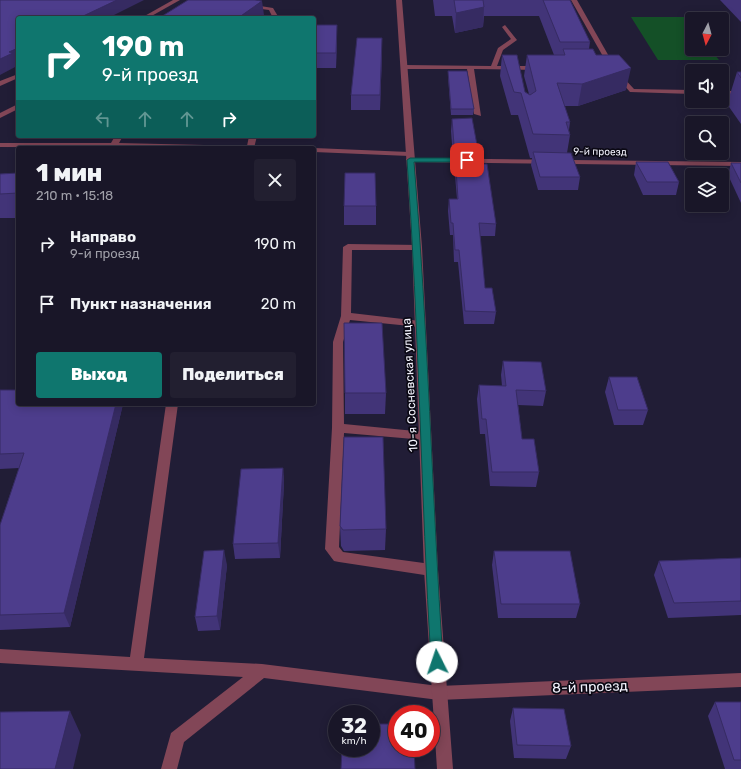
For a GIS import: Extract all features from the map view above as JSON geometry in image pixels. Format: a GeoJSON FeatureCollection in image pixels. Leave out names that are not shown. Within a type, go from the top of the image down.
{"type":"FeatureCollection","features":[{"type":"Feature","properties":{"kind":"street"},"geometry":{"type":"LineString","coordinates":[[148,16],[177,0]]}},
{"type":"Feature","properties":{"kind":"street","name":"10-я Сосневская улица"},"geometry":{"type":"LineString","coordinates":[[398,0],[405,67],[417,247],[431,570],[445,769]]}},
{"type":"Feature","properties":{"kind":"street"},"geometry":{"type":"LineString","coordinates":[[574,0],[608,67],[632,91],[685,92]]}},
{"type":"Feature","properties":{"kind":"street"},"geometry":{"type":"LineString","coordinates":[[242,5],[271,9],[275,16]]}},
{"type":"Feature","properties":{"kind":"street"},"geometry":{"type":"LineString","coordinates":[[493,68],[500,50],[514,40],[505,27]]}},
{"type":"Feature","properties":{"kind":"street"},"geometry":{"type":"LineString","coordinates":[[405,67],[546,68]]}},
{"type":"Feature","properties":{"kind":"street"},"geometry":{"type":"LineString","coordinates":[[470,68],[478,114]]}},
{"type":"Feature","properties":{"kind":"street"},"geometry":{"type":"LineString","coordinates":[[517,68],[519,76]]}},
{"type":"Feature","properties":{"kind":"street"},"geometry":{"type":"LineString","coordinates":[[0,84],[16,77]]}},
{"type":"Feature","properties":{"kind":"street"},"geometry":{"type":"LineString","coordinates":[[729,93],[741,93]]}},
{"type":"Feature","properties":{"kind":"street"},"geometry":{"type":"LineString","coordinates":[[0,116],[16,107]]}},
{"type":"Feature","properties":{"kind":"street"},"geometry":{"type":"LineString","coordinates":[[114,145],[118,138]]}},
{"type":"Feature","properties":{"kind":"street"},"geometry":{"type":"LineString","coordinates":[[0,145],[158,146]]}},
{"type":"Feature","properties":{"kind":"street","name":"9-й проезд"},"geometry":{"type":"LineString","coordinates":[[316,150],[410,157],[741,164]]}},
{"type":"Feature","properties":{"kind":"street"},"geometry":{"type":"LineString","coordinates":[[417,247],[348,247],[346,316],[338,342],[338,428],[332,549],[339,557],[431,570]]}},
{"type":"Feature","properties":{"kind":"street"},"geometry":{"type":"LineString","coordinates":[[346,316],[420,324]]}},
{"type":"Feature","properties":{"kind":"street"},"geometry":{"type":"LineString","coordinates":[[136,665],[172,406]]}},
{"type":"Feature","properties":{"kind":"street"},"geometry":{"type":"LineString","coordinates":[[338,428],[425,436]]}},
{"type":"Feature","properties":{"kind":"street","name":"8-й проезд"},"geometry":{"type":"LineString","coordinates":[[0,656],[136,665],[262,671],[439,693],[741,680]]}},
{"type":"Feature","properties":{"kind":"street"},"geometry":{"type":"LineString","coordinates":[[169,769],[177,738],[262,671]]}},
{"type":"Feature","properties":{"kind":"green space"},"geometry":{"type":"Polygon","coordinates":[[[631,17],[685,17],[685,56],[716,56],[719,60],[658,60],[631,17]]]}},
{"type":"Feature","properties":{"kind":"building"},"geometry":{"type":"Polygon","coordinates":[[[0,0],[117,0],[83,16],[16,16],[16,49],[9,52],[13,53],[0,59],[0,0]]]}},
{"type":"Feature","properties":{"kind":"building"},"geometry":{"type":"Polygon","coordinates":[[[188,0],[262,1],[241,16],[162,16],[188,0]]]}},
{"type":"Feature","properties":{"kind":"building"},"geometry":{"type":"Polygon","coordinates":[[[454,0],[483,0],[484,7],[456,13],[454,0]]]}},
{"type":"Feature","properties":{"kind":"building"},"geometry":{"type":"Polygon","coordinates":[[[543,0],[570,0],[590,42],[560,42],[543,0]]]}},
{"type":"Feature","properties":{"kind":"building"},"geometry":{"type":"Polygon","coordinates":[[[316,25],[337,25],[336,53],[316,53],[316,25]]]}},
{"type":"Feature","properties":{"kind":"building"},"geometry":{"type":"Polygon","coordinates":[[[357,38],[382,38],[380,95],[351,95],[357,38]]]}},
{"type":"Feature","properties":{"kind":"building"},"geometry":{"type":"Polygon","coordinates":[[[563,49],[593,49],[596,55],[619,55],[631,68],[582,84],[557,83],[570,122],[566,122],[570,135],[533,134],[521,93],[514,92],[502,55],[517,55],[525,92],[530,95],[536,91],[527,55],[565,55],[563,49]]]}},
{"type":"Feature","properties":{"kind":"building"},"geometry":{"type":"Polygon","coordinates":[[[448,71],[467,71],[474,109],[451,109],[448,71]]]}},
{"type":"Feature","properties":{"kind":"building"},"geometry":{"type":"Polygon","coordinates":[[[737,72],[741,72],[741,78],[737,72]]]}},
{"type":"Feature","properties":{"kind":"building"},"geometry":{"type":"Polygon","coordinates":[[[472,118],[477,145],[454,145],[452,119],[472,118]]]}},
{"type":"Feature","properties":{"kind":"building"},"geometry":{"type":"Polygon","coordinates":[[[533,152],[571,153],[580,177],[540,177],[533,152]]]}},
{"type":"Feature","properties":{"kind":"building"},"geometry":{"type":"Polygon","coordinates":[[[455,153],[479,153],[481,164],[487,164],[496,224],[479,223],[485,288],[492,288],[496,312],[465,311],[459,250],[455,250],[449,199],[458,199],[455,153]]]}},
{"type":"Feature","properties":{"kind":"building"},"geometry":{"type":"Polygon","coordinates":[[[636,162],[668,162],[679,182],[647,182],[636,162]]]}},
{"type":"Feature","properties":{"kind":"building"},"geometry":{"type":"Polygon","coordinates":[[[731,163],[741,163],[741,183],[731,163]]]}},
{"type":"Feature","properties":{"kind":"building"},"geometry":{"type":"Polygon","coordinates":[[[16,173],[16,193],[0,194],[0,174],[16,173]]]}},
{"type":"Feature","properties":{"kind":"building"},"geometry":{"type":"Polygon","coordinates":[[[345,173],[375,173],[376,206],[344,206],[345,173]]]}},
{"type":"Feature","properties":{"kind":"building"},"geometry":{"type":"Polygon","coordinates":[[[344,323],[382,323],[386,393],[345,393],[344,323]]]}},
{"type":"Feature","properties":{"kind":"building"},"geometry":{"type":"Polygon","coordinates":[[[503,361],[541,362],[546,391],[516,390],[522,439],[534,439],[539,472],[492,472],[486,419],[482,419],[479,385],[506,386],[503,361]]]}},
{"type":"Feature","properties":{"kind":"building"},"geometry":{"type":"Polygon","coordinates":[[[609,377],[637,377],[648,410],[618,410],[609,377]]]}},
{"type":"Feature","properties":{"kind":"building"},"geometry":{"type":"Polygon","coordinates":[[[0,390],[16,390],[16,406],[116,406],[64,613],[0,615],[0,525],[24,453],[0,454],[0,390]]]}},
{"type":"Feature","properties":{"kind":"building"},"geometry":{"type":"Polygon","coordinates":[[[344,437],[383,437],[386,529],[343,530],[340,526],[344,437]]]}},
{"type":"Feature","properties":{"kind":"building"},"geometry":{"type":"Polygon","coordinates":[[[283,468],[278,543],[233,544],[241,469],[283,468]]]}},
{"type":"Feature","properties":{"kind":"building"},"geometry":{"type":"Polygon","coordinates":[[[224,550],[217,616],[195,617],[204,551],[224,550]]]}},
{"type":"Feature","properties":{"kind":"building"},"geometry":{"type":"Polygon","coordinates":[[[494,551],[570,551],[580,604],[501,604],[494,551]]]}},
{"type":"Feature","properties":{"kind":"building"},"geometry":{"type":"Polygon","coordinates":[[[741,558],[741,601],[674,603],[659,561],[741,558]]]}},
{"type":"Feature","properties":{"kind":"building"},"geometry":{"type":"Polygon","coordinates":[[[715,702],[741,702],[741,760],[734,760],[715,702]]]}},
{"type":"Feature","properties":{"kind":"building"},"geometry":{"type":"Polygon","coordinates":[[[513,708],[564,709],[571,746],[517,745],[513,708]]]}},
{"type":"Feature","properties":{"kind":"building"},"geometry":{"type":"Polygon","coordinates":[[[70,711],[55,769],[0,769],[0,712],[70,711]]]}},
{"type":"Feature","properties":{"kind":"building"},"geometry":{"type":"Polygon","coordinates":[[[380,724],[388,724],[388,757],[414,757],[415,769],[341,769],[342,757],[380,757],[380,724]]]}},
{"type":"Feature","properties":{"kind":"route"},"geometry":{"type":"LineString","coordinates":[[437,662],[431,570],[417,247],[410,160],[467,160]]}}]}
